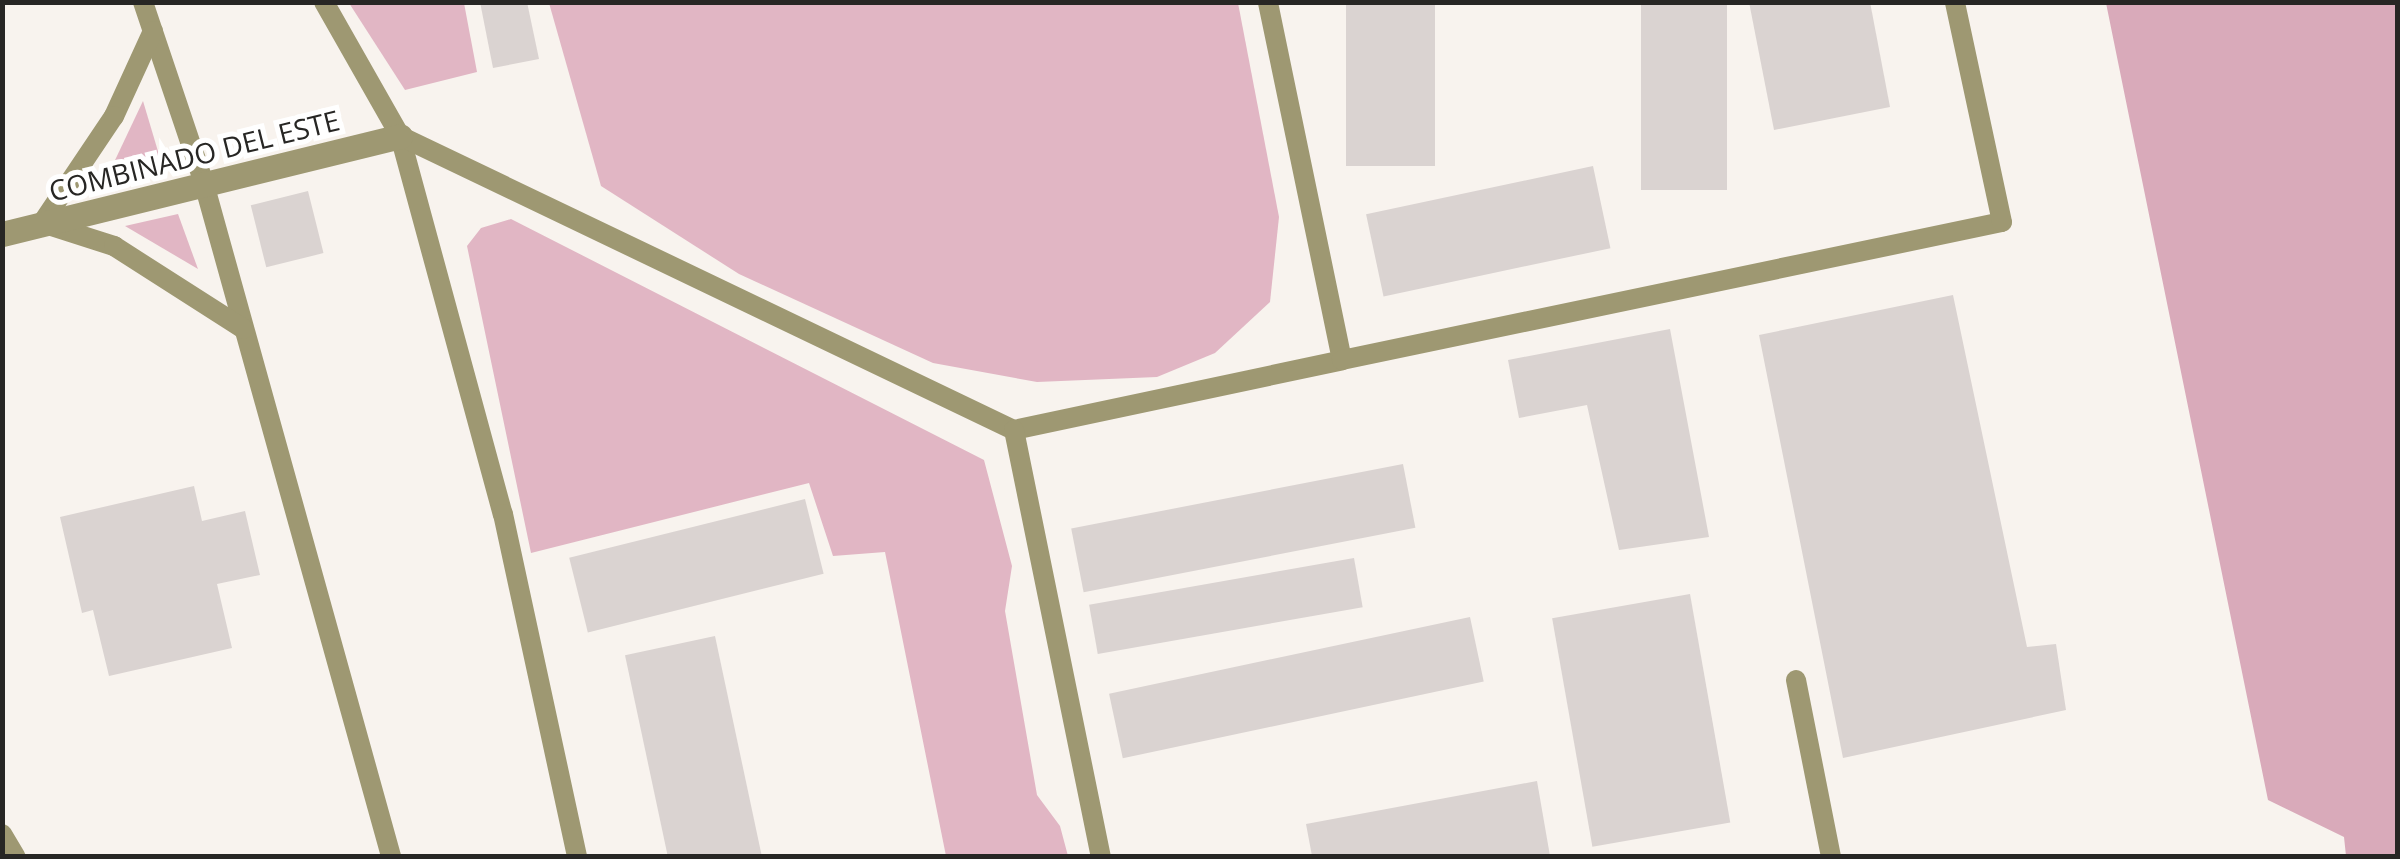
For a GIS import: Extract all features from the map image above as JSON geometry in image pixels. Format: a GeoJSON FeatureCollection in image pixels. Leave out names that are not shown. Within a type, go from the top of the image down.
{"type":"FeatureCollection","features":[{"type":"Feature","properties":{"kind":"street","name":"COMBINADO DEL ESTE"},"geometry":{"type":"LineString","coordinates":[[2,234],[203,180],[400,136]]}},
{"type":"Feature","properties":{"kind":"lane"},"geometry":{"type":"LineString","coordinates":[[143,2],[203,180],[391,856]]}},
{"type":"Feature","properties":{"kind":"lane"},"geometry":{"type":"LineString","coordinates":[[324,2],[400,136],[503,514],[577,856]]}},
{"type":"Feature","properties":{"kind":"lane"},"geometry":{"type":"LineString","coordinates":[[1268,2],[1342,360]]}},
{"type":"Feature","properties":{"kind":"lane"},"geometry":{"type":"LineString","coordinates":[[400,136],[1014,430],[2002,222],[1955,2]]}},
{"type":"Feature","properties":{"kind":"lane"},"geometry":{"type":"LineString","coordinates":[[153,31],[106,130],[42,223],[114,246],[244,329]]}},
{"type":"Feature","properties":{"kind":"lane"},"geometry":{"type":"LineString","coordinates":[[1014,430],[1100,856]]}},
{"type":"Feature","properties":{"kind":"lane"},"geometry":{"type":"LineString","coordinates":[[1796,680],[1831,856]]}},
{"type":"Feature","properties":{"kind":"lane"},"geometry":{"type":"LineString","coordinates":[[2,834],[15,856]]}},
{"type":"Feature","properties":{"kind":"shaded area"},"geometry":{"type":"Polygon","coordinates":[[[349,3],[464,3],[477,72],[405,90],[349,3]]]}},
{"type":"Feature","properties":{"kind":"shaded area"},"geometry":{"type":"Polygon","coordinates":[[[549,3],[1238,3],[1279,217],[1270,302],[1215,353],[1157,377],[1037,382],[933,363],[739,274],[601,186],[549,3]]]}},
{"type":"Feature","properties":{"kind":"shaded area"},"geometry":{"type":"Polygon","coordinates":[[[2106,3],[2397,3],[2397,856],[2346,856],[2344,837],[2268,800],[2106,3]]]}},
{"type":"Feature","properties":{"kind":"shaded area"},"geometry":{"type":"Polygon","coordinates":[[[143,101],[160,158],[108,175],[143,101]]]}},
{"type":"Feature","properties":{"kind":"shaded area"},"geometry":{"type":"Polygon","coordinates":[[[178,214],[198,269],[125,226],[178,214]]]}},
{"type":"Feature","properties":{"kind":"shaded area"},"geometry":{"type":"Polygon","coordinates":[[[511,219],[984,460],[1012,566],[1005,611],[1037,795],[1060,826],[1068,856],[946,856],[885,552],[833,556],[809,483],[531,553],[467,246],[481,228],[511,219]]]}},
{"type":"Feature","properties":{"kind":"building"},"geometry":{"type":"Polygon","coordinates":[[[480,2],[527,2],[539,59],[493,68],[480,2]]]}},
{"type":"Feature","properties":{"kind":"building"},"geometry":{"type":"Polygon","coordinates":[[[1346,2],[1435,2],[1435,166],[1346,166],[1346,2]]]}},
{"type":"Feature","properties":{"kind":"building"},"geometry":{"type":"Polygon","coordinates":[[[1641,2],[1727,2],[1727,190],[1641,190],[1641,2]]]}},
{"type":"Feature","properties":{"kind":"building"},"geometry":{"type":"Polygon","coordinates":[[[1749,2],[1870,2],[1890,107],[1774,130],[1749,2]]]}},
{"type":"Feature","properties":{"kind":"building"},"geometry":{"type":"Polygon","coordinates":[[[1593,166],[1610,248],[1384,296],[1366,214],[1593,166]]]}},
{"type":"Feature","properties":{"kind":"building"},"geometry":{"type":"Polygon","coordinates":[[[308,191],[323,253],[266,267],[251,205],[308,191]]]}},
{"type":"Feature","properties":{"kind":"building"},"geometry":{"type":"Polygon","coordinates":[[[1953,295],[2027,647],[2056,644],[2066,710],[1843,758],[1759,335],[1953,295]]]}},
{"type":"Feature","properties":{"kind":"building"},"geometry":{"type":"Polygon","coordinates":[[[1670,329],[1709,537],[1619,550],[1587,405],[1519,418],[1508,360],[1670,329]]]}},
{"type":"Feature","properties":{"kind":"building"},"geometry":{"type":"Polygon","coordinates":[[[1403,464],[1415,528],[1084,592],[1071,528],[1403,464]]]}},
{"type":"Feature","properties":{"kind":"building"},"geometry":{"type":"Polygon","coordinates":[[[194,486],[202,521],[245,511],[260,575],[217,584],[232,648],[109,676],[93,610],[82,613],[60,517],[194,486]]]}},
{"type":"Feature","properties":{"kind":"building"},"geometry":{"type":"Polygon","coordinates":[[[805,499],[824,574],[588,632],[569,558],[805,499]]]}},
{"type":"Feature","properties":{"kind":"building"},"geometry":{"type":"Polygon","coordinates":[[[1354,558],[1363,607],[1098,654],[1089,605],[1354,558]]]}},
{"type":"Feature","properties":{"kind":"building"},"geometry":{"type":"Polygon","coordinates":[[[1690,594],[1730,822],[1592,847],[1552,618],[1690,594]]]}},
{"type":"Feature","properties":{"kind":"building"},"geometry":{"type":"Polygon","coordinates":[[[1470,617],[1484,682],[1123,758],[1109,694],[1470,617]]]}},
{"type":"Feature","properties":{"kind":"building"},"geometry":{"type":"Polygon","coordinates":[[[715,636],[762,856],[668,856],[625,655],[715,636]]]}},
{"type":"Feature","properties":{"kind":"building"},"geometry":{"type":"Polygon","coordinates":[[[1537,781],[1550,856],[1312,856],[1306,824],[1537,781]]]}}]}
